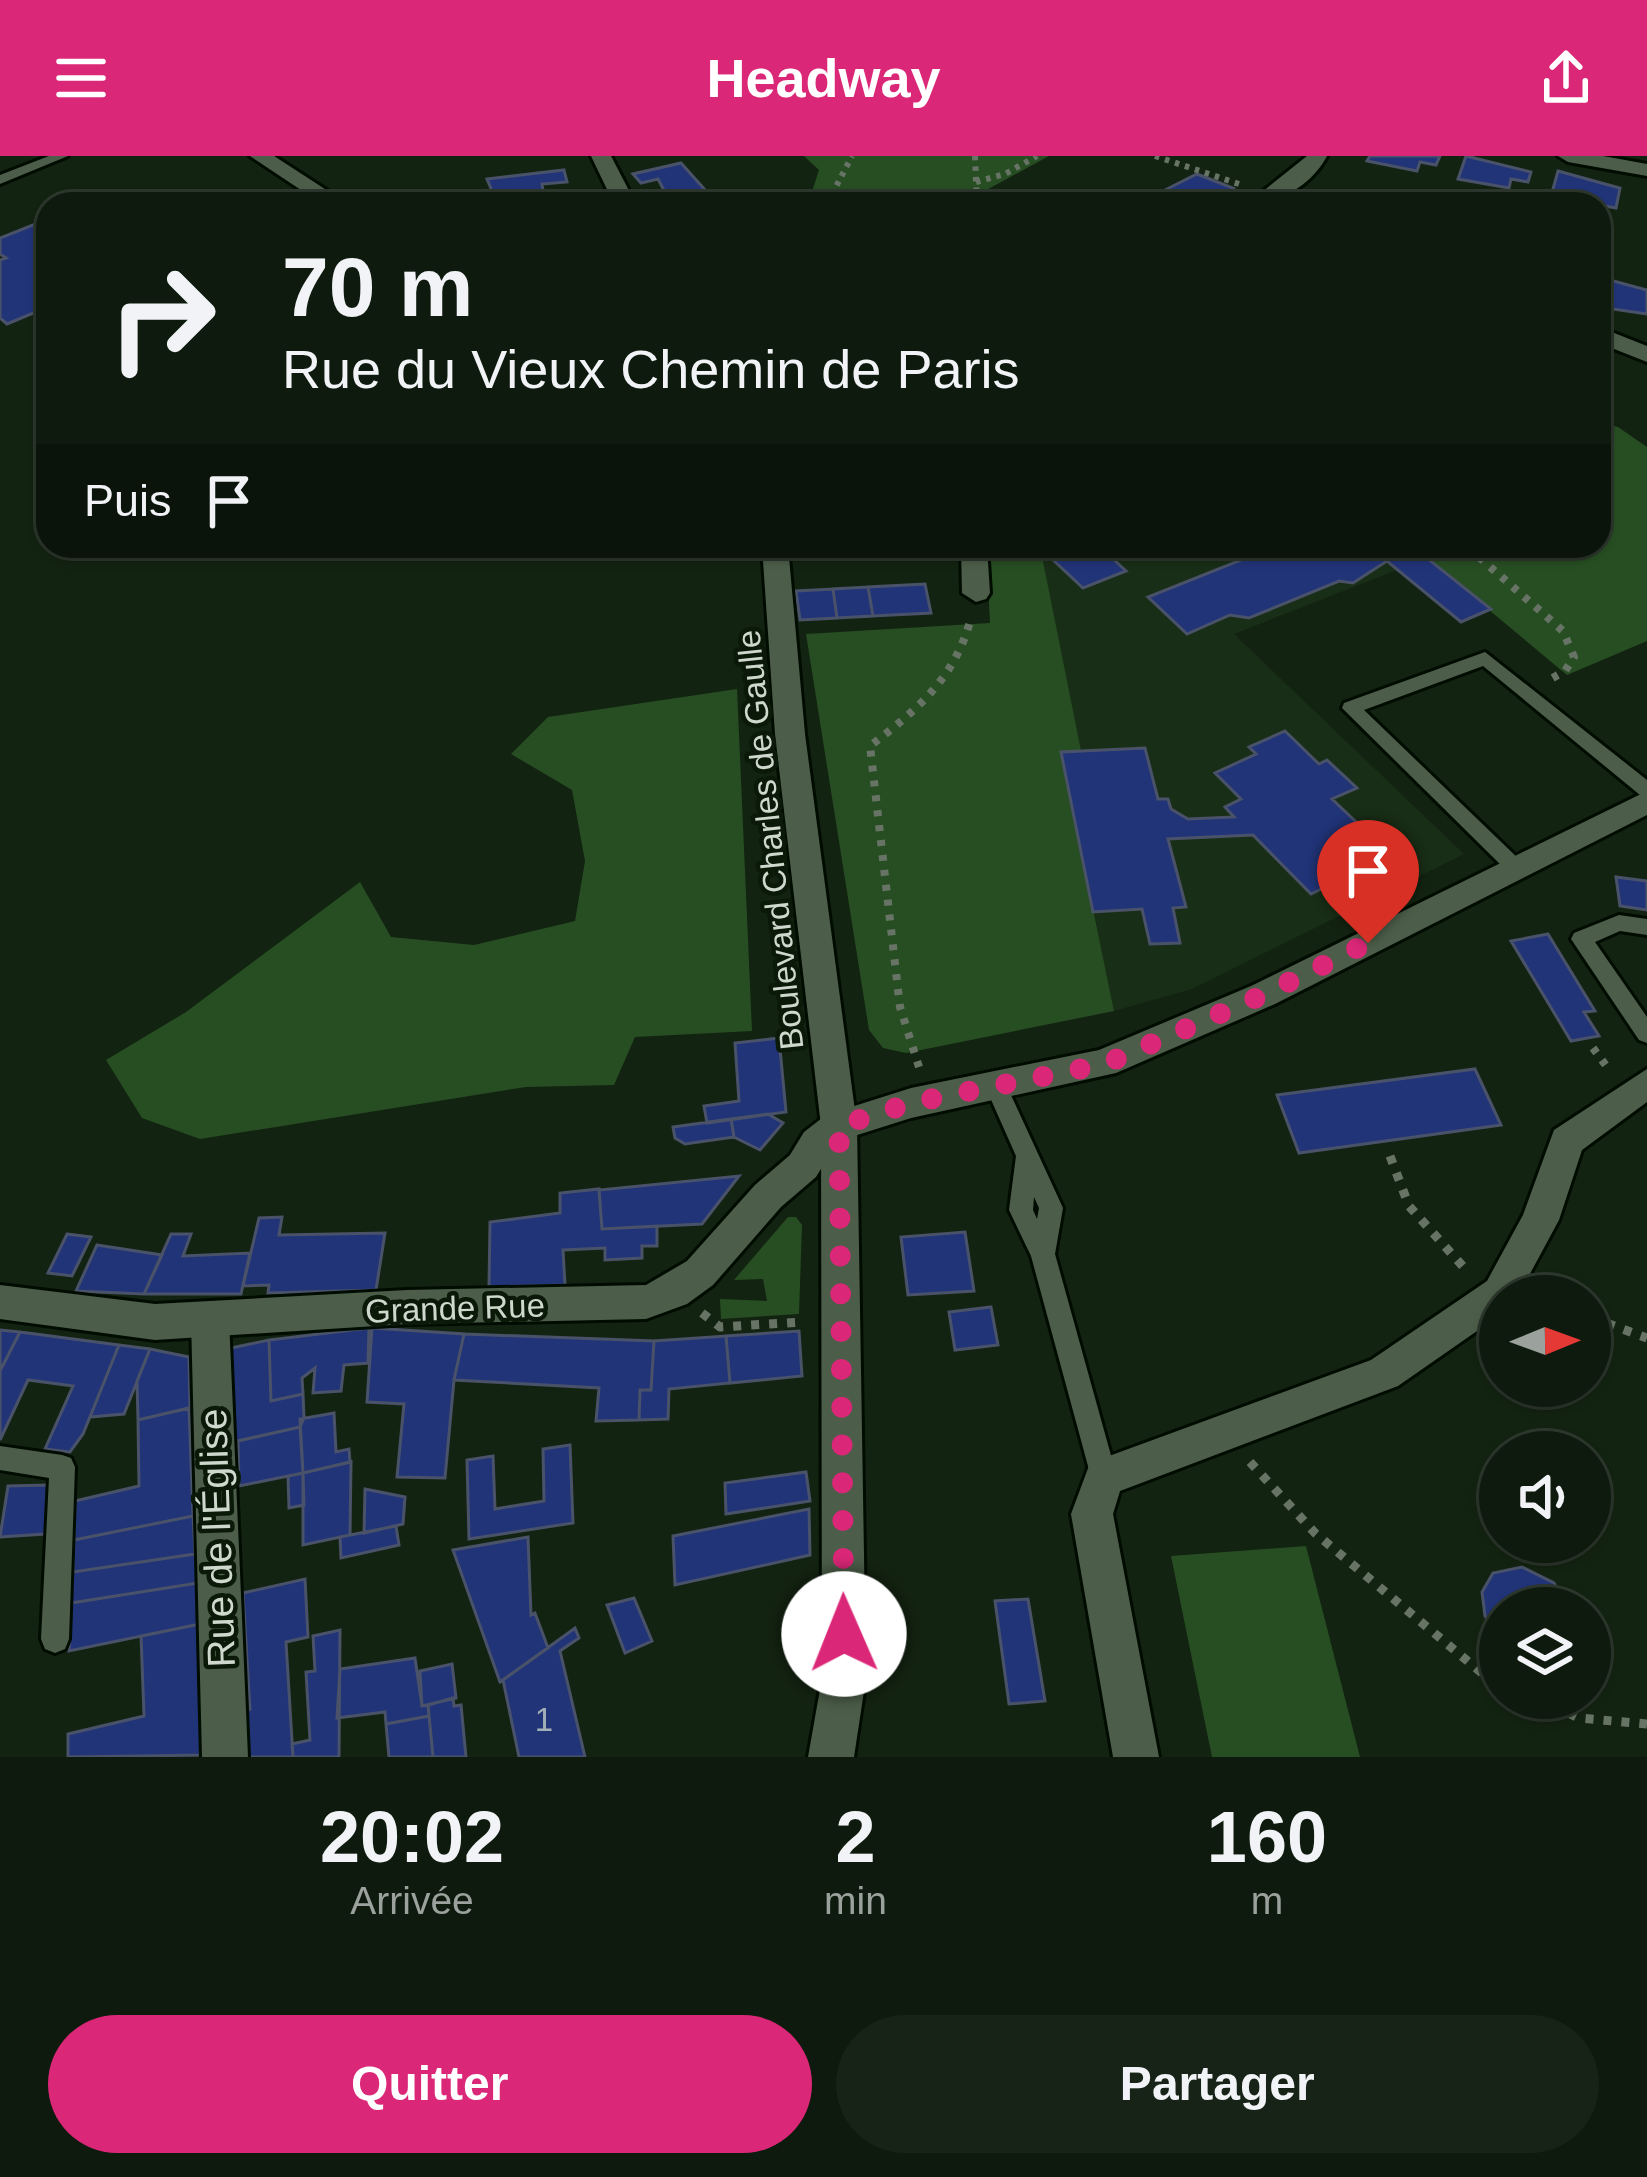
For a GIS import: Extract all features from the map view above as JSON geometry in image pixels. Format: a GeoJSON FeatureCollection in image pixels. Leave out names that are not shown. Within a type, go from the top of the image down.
{"type":"FeatureCollection","features":[{"type":"Feature","properties":{"kind":"street"},"geometry":{"type":"LineString","coordinates":[[260,156],[318,192]]}},
{"type":"Feature","properties":{"kind":"street"},"geometry":{"type":"LineString","coordinates":[[601,156],[619,192]]}},
{"type":"Feature","properties":{"kind":"street"},"geometry":{"type":"LineString","coordinates":[[1275,192],[1311,167],[1317,156]]}},
{"type":"Feature","properties":{"kind":"street"},"geometry":{"type":"LineString","coordinates":[[1568,156],[1647,170]]}},
{"type":"Feature","properties":{"kind":"street"},"geometry":{"type":"LineString","coordinates":[[1611,339],[1647,355]]}},
{"type":"Feature","properties":{"kind":"street","name":"Boulevard Charles de Gaulle"},"geometry":{"type":"LineString","coordinates":[[776,558],[790,734],[839,1126],[844,1678],[838,1737],[831,1757]]}},
{"type":"Feature","properties":{"kind":"street"},"geometry":{"type":"LineString","coordinates":[[975,558],[976,592]]}},
{"type":"Feature","properties":{"kind":"street"},"geometry":{"type":"LineString","coordinates":[[839,1126],[929,1099],[1105,1064],[1263,995],[1647,802]]}},
{"type":"Feature","properties":{"kind":"street"},"geometry":{"type":"LineString","coordinates":[[1510,1275],[1540,1220],[1567,1141],[1647,1084]]}},
{"type":"Feature","properties":{"kind":"street","name":"Grande Rue"},"geometry":{"type":"LineString","coordinates":[[0,1302],[155,1322],[407,1307],[646,1302],[674,1292],[700,1273],[768,1196],[803,1166],[817,1143],[839,1126]]}},
{"type":"Feature","properties":{"kind":"street"},"geometry":{"type":"LineString","coordinates":[[1136,1757],[1092,1514],[1105,1478],[1384,1372],[1479,1308]]}},
{"type":"Feature","properties":{"kind":"street","name":"Rue de l'Église"},"geometry":{"type":"LineString","coordinates":[[210,1319],[224,1757]]}},
{"type":"Feature","properties":{"kind":"lane"},"geometry":{"type":"LineString","coordinates":[[0,180],[61,156]]}},
{"type":"Feature","properties":{"kind":"lane"},"geometry":{"type":"LineString","coordinates":[[1516,868],[1351,707],[1485,658],[1647,790]]}},
{"type":"Feature","properties":{"kind":"lane"},"geometry":{"type":"LineString","coordinates":[[1647,926],[1619,923],[1581,939],[1647,1034]]}},
{"type":"Feature","properties":{"kind":"lane"},"geometry":{"type":"LineString","coordinates":[[996,1086],[1028,1152],[1021,1210],[1043,1255],[1105,1478]]}},
{"type":"Feature","properties":{"kind":"lane"},"geometry":{"type":"LineString","coordinates":[[0,1458],[62,1467],[55,1639]]}},
{"type":"Feature","properties":{"kind":"path"},"geometry":{"type":"LineString","coordinates":[[833,192],[852,156]]}},
{"type":"Feature","properties":{"kind":"path"},"geometry":{"type":"LineString","coordinates":[[975,156],[976,192]]}},
{"type":"Feature","properties":{"kind":"path"},"geometry":{"type":"LineString","coordinates":[[976,182],[1005,174],[1037,156]]}},
{"type":"Feature","properties":{"kind":"path"},"geometry":{"type":"LineString","coordinates":[[1155,156],[1247,192]]}},
{"type":"Feature","properties":{"kind":"path"},"geometry":{"type":"LineString","coordinates":[[1480,558],[1563,631],[1574,657],[1565,670],[1525,691]]}},
{"type":"Feature","properties":{"kind":"path"},"geometry":{"type":"LineString","coordinates":[[929,1099],[900,1007],[870,746],[942,689],[964,650],[976,592]]}},
{"type":"Feature","properties":{"kind":"path"},"geometry":{"type":"LineString","coordinates":[[1390,1156],[1409,1206],[1479,1284]]}},
{"type":"Feature","properties":{"kind":"path"},"geometry":{"type":"LineString","coordinates":[[720,1328],[800,1322]]}},
{"type":"Feature","properties":{"kind":"path"},"geometry":{"type":"LineString","coordinates":[[1611,1325],[1647,1338]]}},
{"type":"Feature","properties":{"kind":"path"},"geometry":{"type":"LineString","coordinates":[[1224,1433],[1315,1533],[1479,1671]]}},
{"type":"Feature","properties":{"kind":"path"},"geometry":{"type":"LineString","coordinates":[[1591,1719],[1647,1724]]}},
{"type":"Feature","properties":{"kind":"shaded area"},"geometry":{"type":"Polygon","coordinates":[[[1426,558],[1491,609],[1461,622],[1397,570],[1234,634],[1464,854],[1192,989],[1114,1011],[1061,752],[1080,750],[1043,561],[1426,558]]]}},
{"type":"Feature","properties":{"kind":"green space"},"geometry":{"type":"Polygon","coordinates":[[[804,156],[1049,156],[983,192],[812,192],[819,170],[804,156]]]}},
{"type":"Feature","properties":{"kind":"green space"},"geometry":{"type":"Polygon","coordinates":[[[1611,426],[1647,447],[1647,641],[1567,675],[1427,558],[1611,558],[1611,426]]]}},
{"type":"Feature","properties":{"kind":"green space"},"geometry":{"type":"Polygon","coordinates":[[[987,558],[1051,558],[1043,561],[1081,751],[1061,753],[1114,1011],[906,1053],[883,1048],[869,1030],[806,634],[990,623],[987,558]]]}},
{"type":"Feature","properties":{"kind":"green space"},"geometry":{"type":"Polygon","coordinates":[[[737,689],[752,1031],[635,1037],[614,1085],[526,1087],[200,1139],[142,1118],[106,1060],[186,1012],[360,882],[391,937],[474,945],[575,921],[585,861],[572,790],[511,754],[548,717],[737,689]]]}},
{"type":"Feature","properties":{"kind":"green space"},"geometry":{"type":"Polygon","coordinates":[[[788,1217],[796,1217],[802,1225],[799,1314],[721,1319],[720,1299],[767,1301],[763,1279],[734,1280],[788,1217]]]}},
{"type":"Feature","properties":{"kind":"green space"},"geometry":{"type":"Polygon","coordinates":[[[1306,1546],[1360,1757],[1212,1757],[1171,1556],[1306,1546]]]}},
{"type":"Feature","properties":{"kind":"building"},"geometry":{"type":"Polygon","coordinates":[[[1370,156],[1440,156],[1436,165],[1420,162],[1417,171],[1367,161],[1370,156]]]}},
{"type":"Feature","properties":{"kind":"building"},"geometry":{"type":"Polygon","coordinates":[[[1466,156],[1531,172],[1528,182],[1511,179],[1509,188],[1458,179],[1466,156]]]}},
{"type":"Feature","properties":{"kind":"building"},"geometry":{"type":"Polygon","coordinates":[[[681,163],[706,191],[665,192],[658,179],[641,183],[633,174],[681,163]]]}},
{"type":"Feature","properties":{"kind":"building"},"geometry":{"type":"Polygon","coordinates":[[[564,170],[567,182],[542,184],[543,191],[538,191],[543,192],[492,192],[487,179],[564,170]]]}},
{"type":"Feature","properties":{"kind":"building"},"geometry":{"type":"Polygon","coordinates":[[[1558,171],[1620,188],[1616,208],[1611,207],[1611,192],[1552,192],[1558,171]]]}},
{"type":"Feature","properties":{"kind":"building"},"geometry":{"type":"Polygon","coordinates":[[[1197,174],[1233,188],[1227,192],[1167,189],[1197,174]]]}},
{"type":"Feature","properties":{"kind":"building"},"geometry":{"type":"Polygon","coordinates":[[[36,224],[36,312],[7,324],[0,318],[0,260],[6,258],[0,254],[0,238],[36,224]]]}},
{"type":"Feature","properties":{"kind":"building"},"geometry":{"type":"Polygon","coordinates":[[[1611,280],[1647,290],[1647,314],[1611,309],[1611,280]]]}},
{"type":"Feature","properties":{"kind":"building"},"geometry":{"type":"Polygon","coordinates":[[[1051,558],[1112,558],[1126,571],[1083,588],[1051,558]]]}},
{"type":"Feature","properties":{"kind":"building"},"geometry":{"type":"Polygon","coordinates":[[[1246,558],[1427,558],[1491,609],[1461,622],[1387,561],[1353,583],[1339,581],[1249,618],[1230,615],[1187,634],[1148,597],[1246,558]]]}},
{"type":"Feature","properties":{"kind":"building"},"geometry":{"type":"Polygon","coordinates":[[[925,584],[931,613],[873,616],[868,587],[925,584]]]}},
{"type":"Feature","properties":{"kind":"building"},"geometry":{"type":"Polygon","coordinates":[[[868,587],[873,616],[837,618],[833,589],[868,587]]]}},
{"type":"Feature","properties":{"kind":"building"},"geometry":{"type":"Polygon","coordinates":[[[833,589],[837,618],[800,620],[796,591],[833,589]]]}},
{"type":"Feature","properties":{"kind":"building"},"geometry":{"type":"Polygon","coordinates":[[[1285,731],[1319,764],[1327,760],[1357,788],[1332,799],[1391,855],[1311,894],[1253,835],[1168,839],[1186,907],[1173,908],[1180,943],[1150,944],[1142,909],[1093,912],[1061,752],[1145,748],[1158,799],[1168,799],[1171,809],[1188,819],[1234,817],[1225,807],[1241,799],[1215,773],[1256,754],[1249,747],[1285,731]]]}},
{"type":"Feature","properties":{"kind":"building"},"geometry":{"type":"Polygon","coordinates":[[[1616,877],[1647,881],[1647,910],[1620,906],[1616,877]]]}},
{"type":"Feature","properties":{"kind":"building"},"geometry":{"type":"Polygon","coordinates":[[[1548,934],[1595,1011],[1584,1012],[1599,1036],[1571,1041],[1511,941],[1548,934]]]}},
{"type":"Feature","properties":{"kind":"building"},"geometry":{"type":"Polygon","coordinates":[[[779,1038],[786,1112],[707,1123],[704,1106],[739,1101],[735,1043],[779,1038]]]}},
{"type":"Feature","properties":{"kind":"building"},"geometry":{"type":"Polygon","coordinates":[[[1475,1069],[1501,1125],[1299,1153],[1277,1095],[1475,1069]]]}},
{"type":"Feature","properties":{"kind":"building"},"geometry":{"type":"Polygon","coordinates":[[[768,1114],[783,1123],[760,1150],[734,1137],[731,1119],[768,1114]]]}},
{"type":"Feature","properties":{"kind":"building"},"geometry":{"type":"Polygon","coordinates":[[[731,1119],[734,1137],[685,1144],[675,1138],[673,1127],[731,1119]]]}},
{"type":"Feature","properties":{"kind":"building"},"geometry":{"type":"Polygon","coordinates":[[[739,1176],[702,1224],[602,1229],[599,1190],[739,1176]]]}},
{"type":"Feature","properties":{"kind":"building"},"geometry":{"type":"Polygon","coordinates":[[[599,1189],[602,1229],[657,1226],[657,1246],[642,1246],[642,1258],[605,1260],[605,1248],[563,1250],[565,1285],[489,1287],[490,1222],[560,1213],[560,1193],[599,1189]]]}},
{"type":"Feature","properties":{"kind":"building"},"geometry":{"type":"Polygon","coordinates":[[[282,1217],[279,1235],[385,1233],[376,1290],[268,1293],[269,1285],[243,1286],[259,1218],[282,1217]]]}},
{"type":"Feature","properties":{"kind":"building"},"geometry":{"type":"Polygon","coordinates":[[[965,1232],[974,1291],[908,1295],[901,1237],[965,1232]]]}},
{"type":"Feature","properties":{"kind":"building"},"geometry":{"type":"Polygon","coordinates":[[[67,1234],[91,1237],[72,1276],[48,1273],[67,1234]]]}},
{"type":"Feature","properties":{"kind":"building"},"geometry":{"type":"Polygon","coordinates":[[[171,1234],[191,1234],[183,1256],[250,1253],[241,1294],[144,1294],[171,1234]]]}},
{"type":"Feature","properties":{"kind":"building"},"geometry":{"type":"Polygon","coordinates":[[[97,1245],[162,1255],[144,1294],[76,1291],[97,1245]]]}},
{"type":"Feature","properties":{"kind":"building"},"geometry":{"type":"Polygon","coordinates":[[[991,1307],[998,1345],[955,1350],[949,1312],[991,1307]]]}},
{"type":"Feature","properties":{"kind":"building"},"geometry":{"type":"Polygon","coordinates":[[[369,1328],[368,1363],[344,1365],[341,1391],[313,1393],[315,1368],[302,1378],[303,1394],[271,1401],[269,1340],[369,1328]]]}},
{"type":"Feature","properties":{"kind":"building"},"geometry":{"type":"Polygon","coordinates":[[[372,1328],[464,1334],[454,1380],[445,1478],[397,1477],[404,1404],[367,1402],[372,1328]]]}},
{"type":"Feature","properties":{"kind":"building"},"geometry":{"type":"Polygon","coordinates":[[[0,1330],[20,1332],[0,1371],[0,1330]]]}},
{"type":"Feature","properties":{"kind":"building"},"geometry":{"type":"Polygon","coordinates":[[[799,1331],[802,1376],[730,1383],[726,1336],[799,1331]]]}},
{"type":"Feature","properties":{"kind":"building"},"geometry":{"type":"Polygon","coordinates":[[[20,1332],[119,1345],[83,1434],[70,1452],[45,1449],[73,1386],[28,1380],[0,1440],[0,1371],[20,1332]]]}},
{"type":"Feature","properties":{"kind":"building"},"geometry":{"type":"Polygon","coordinates":[[[464,1334],[654,1341],[651,1390],[640,1390],[639,1420],[596,1421],[599,1388],[454,1380],[464,1334]]]}},
{"type":"Feature","properties":{"kind":"building"},"geometry":{"type":"Polygon","coordinates":[[[726,1336],[730,1383],[669,1389],[668,1419],[639,1420],[640,1390],[651,1390],[654,1341],[726,1336]]]}},
{"type":"Feature","properties":{"kind":"building"},"geometry":{"type":"Polygon","coordinates":[[[269,1340],[271,1401],[303,1394],[304,1418],[300,1427],[233,1442],[231,1348],[269,1340]]]}},
{"type":"Feature","properties":{"kind":"building"},"geometry":{"type":"Polygon","coordinates":[[[119,1345],[150,1349],[124,1414],[90,1417],[119,1345]]]}},
{"type":"Feature","properties":{"kind":"building"},"geometry":{"type":"Polygon","coordinates":[[[150,1349],[189,1357],[190,1408],[138,1420],[137,1381],[150,1349]]]}},
{"type":"Feature","properties":{"kind":"building"},"geometry":{"type":"Polygon","coordinates":[[[189,1408],[193,1516],[74,1540],[75,1501],[139,1486],[138,1420],[189,1408]]]}},
{"type":"Feature","properties":{"kind":"building"},"geometry":{"type":"Polygon","coordinates":[[[334,1413],[336,1452],[349,1449],[350,1462],[303,1473],[300,1419],[334,1413]]]}},
{"type":"Feature","properties":{"kind":"building"},"geometry":{"type":"Polygon","coordinates":[[[300,1427],[303,1473],[239,1486],[238,1441],[300,1427]]]}},
{"type":"Feature","properties":{"kind":"building"},"geometry":{"type":"Polygon","coordinates":[[[570,1445],[573,1523],[469,1539],[467,1460],[493,1456],[495,1509],[544,1501],[543,1449],[570,1445]]]}},
{"type":"Feature","properties":{"kind":"building"},"geometry":{"type":"Polygon","coordinates":[[[351,1462],[350,1535],[303,1545],[303,1473],[351,1462]]]}},
{"type":"Feature","properties":{"kind":"building"},"geometry":{"type":"Polygon","coordinates":[[[806,1472],[810,1501],[726,1514],[725,1483],[806,1472]]]}},
{"type":"Feature","properties":{"kind":"building"},"geometry":{"type":"Polygon","coordinates":[[[303,1473],[304,1505],[289,1508],[288,1476],[303,1473]]]}},
{"type":"Feature","properties":{"kind":"building"},"geometry":{"type":"Polygon","coordinates":[[[48,1485],[45,1534],[0,1537],[8,1486],[48,1485]]]}},
{"type":"Feature","properties":{"kind":"building"},"geometry":{"type":"Polygon","coordinates":[[[365,1489],[405,1497],[403,1524],[364,1533],[365,1489]]]}},
{"type":"Feature","properties":{"kind":"building"},"geometry":{"type":"Polygon","coordinates":[[[809,1509],[810,1555],[675,1585],[673,1536],[809,1509]]]}},
{"type":"Feature","properties":{"kind":"building"},"geometry":{"type":"Polygon","coordinates":[[[193,1516],[195,1554],[73,1572],[74,1540],[193,1516]]]}},
{"type":"Feature","properties":{"kind":"building"},"geometry":{"type":"Polygon","coordinates":[[[396,1526],[399,1545],[341,1558],[340,1537],[396,1526]]]}},
{"type":"Feature","properties":{"kind":"building"},"geometry":{"type":"Polygon","coordinates":[[[528,1537],[531,1615],[535,1613],[548,1648],[500,1682],[453,1550],[528,1537]]]}},
{"type":"Feature","properties":{"kind":"building"},"geometry":{"type":"Polygon","coordinates":[[[195,1554],[198,1583],[71,1603],[73,1572],[195,1554]]]}},
{"type":"Feature","properties":{"kind":"building"},"geometry":{"type":"Polygon","coordinates":[[[1522,1567],[1556,1587],[1485,1587],[1493,1573],[1522,1567]]]}},
{"type":"Feature","properties":{"kind":"building"},"geometry":{"type":"Polygon","coordinates":[[[305,1579],[308,1637],[286,1642],[293,1757],[242,1757],[239,1712],[250,1709],[243,1593],[305,1579]]]}},
{"type":"Feature","properties":{"kind":"building"},"geometry":{"type":"Polygon","coordinates":[[[198,1583],[200,1624],[69,1651],[71,1603],[198,1583]]]}},
{"type":"Feature","properties":{"kind":"building"},"geometry":{"type":"Polygon","coordinates":[[[634,1598],[652,1641],[625,1653],[607,1605],[634,1598]]]}},
{"type":"Feature","properties":{"kind":"building"},"geometry":{"type":"Polygon","coordinates":[[[1028,1599],[1045,1701],[1009,1704],[995,1601],[1028,1599]]]}},
{"type":"Feature","properties":{"kind":"building"},"geometry":{"type":"Polygon","coordinates":[[[200,1624],[206,1755],[68,1757],[68,1734],[144,1716],[141,1636],[200,1624]]]}},
{"type":"Feature","properties":{"kind":"building"},"geometry":{"type":"Polygon","coordinates":[[[575,1628],[579,1638],[560,1651],[585,1757],[519,1757],[503,1680],[575,1628]]]}},
{"type":"Feature","properties":{"kind":"building"},"geometry":{"type":"Polygon","coordinates":[[[340,1630],[339,1757],[293,1757],[292,1744],[310,1740],[306,1672],[315,1671],[313,1636],[340,1630]]]}},
{"type":"Feature","properties":{"kind":"building"},"geometry":{"type":"Polygon","coordinates":[[[415,1658],[422,1706],[428,1705],[429,1716],[386,1724],[385,1712],[337,1718],[340,1669],[415,1658]]]}},
{"type":"Feature","properties":{"kind":"building"},"geometry":{"type":"Polygon","coordinates":[[[452,1664],[456,1698],[422,1706],[420,1671],[452,1664]]]}},
{"type":"Feature","properties":{"kind":"building"},"geometry":{"type":"Polygon","coordinates":[[[453,1698],[454,1706],[461,1705],[466,1757],[433,1757],[428,1705],[453,1698]]]}},
{"type":"Feature","properties":{"kind":"building"},"geometry":{"type":"Polygon","coordinates":[[[429,1716],[433,1757],[389,1757],[386,1724],[429,1716]]]}},
{"type":"Feature","properties":{"kind":"route"},"geometry":{"type":"LineString","coordinates":[[844,1634],[839,1126],[911,1103],[1105,1064],[1368,943]]}}]}
